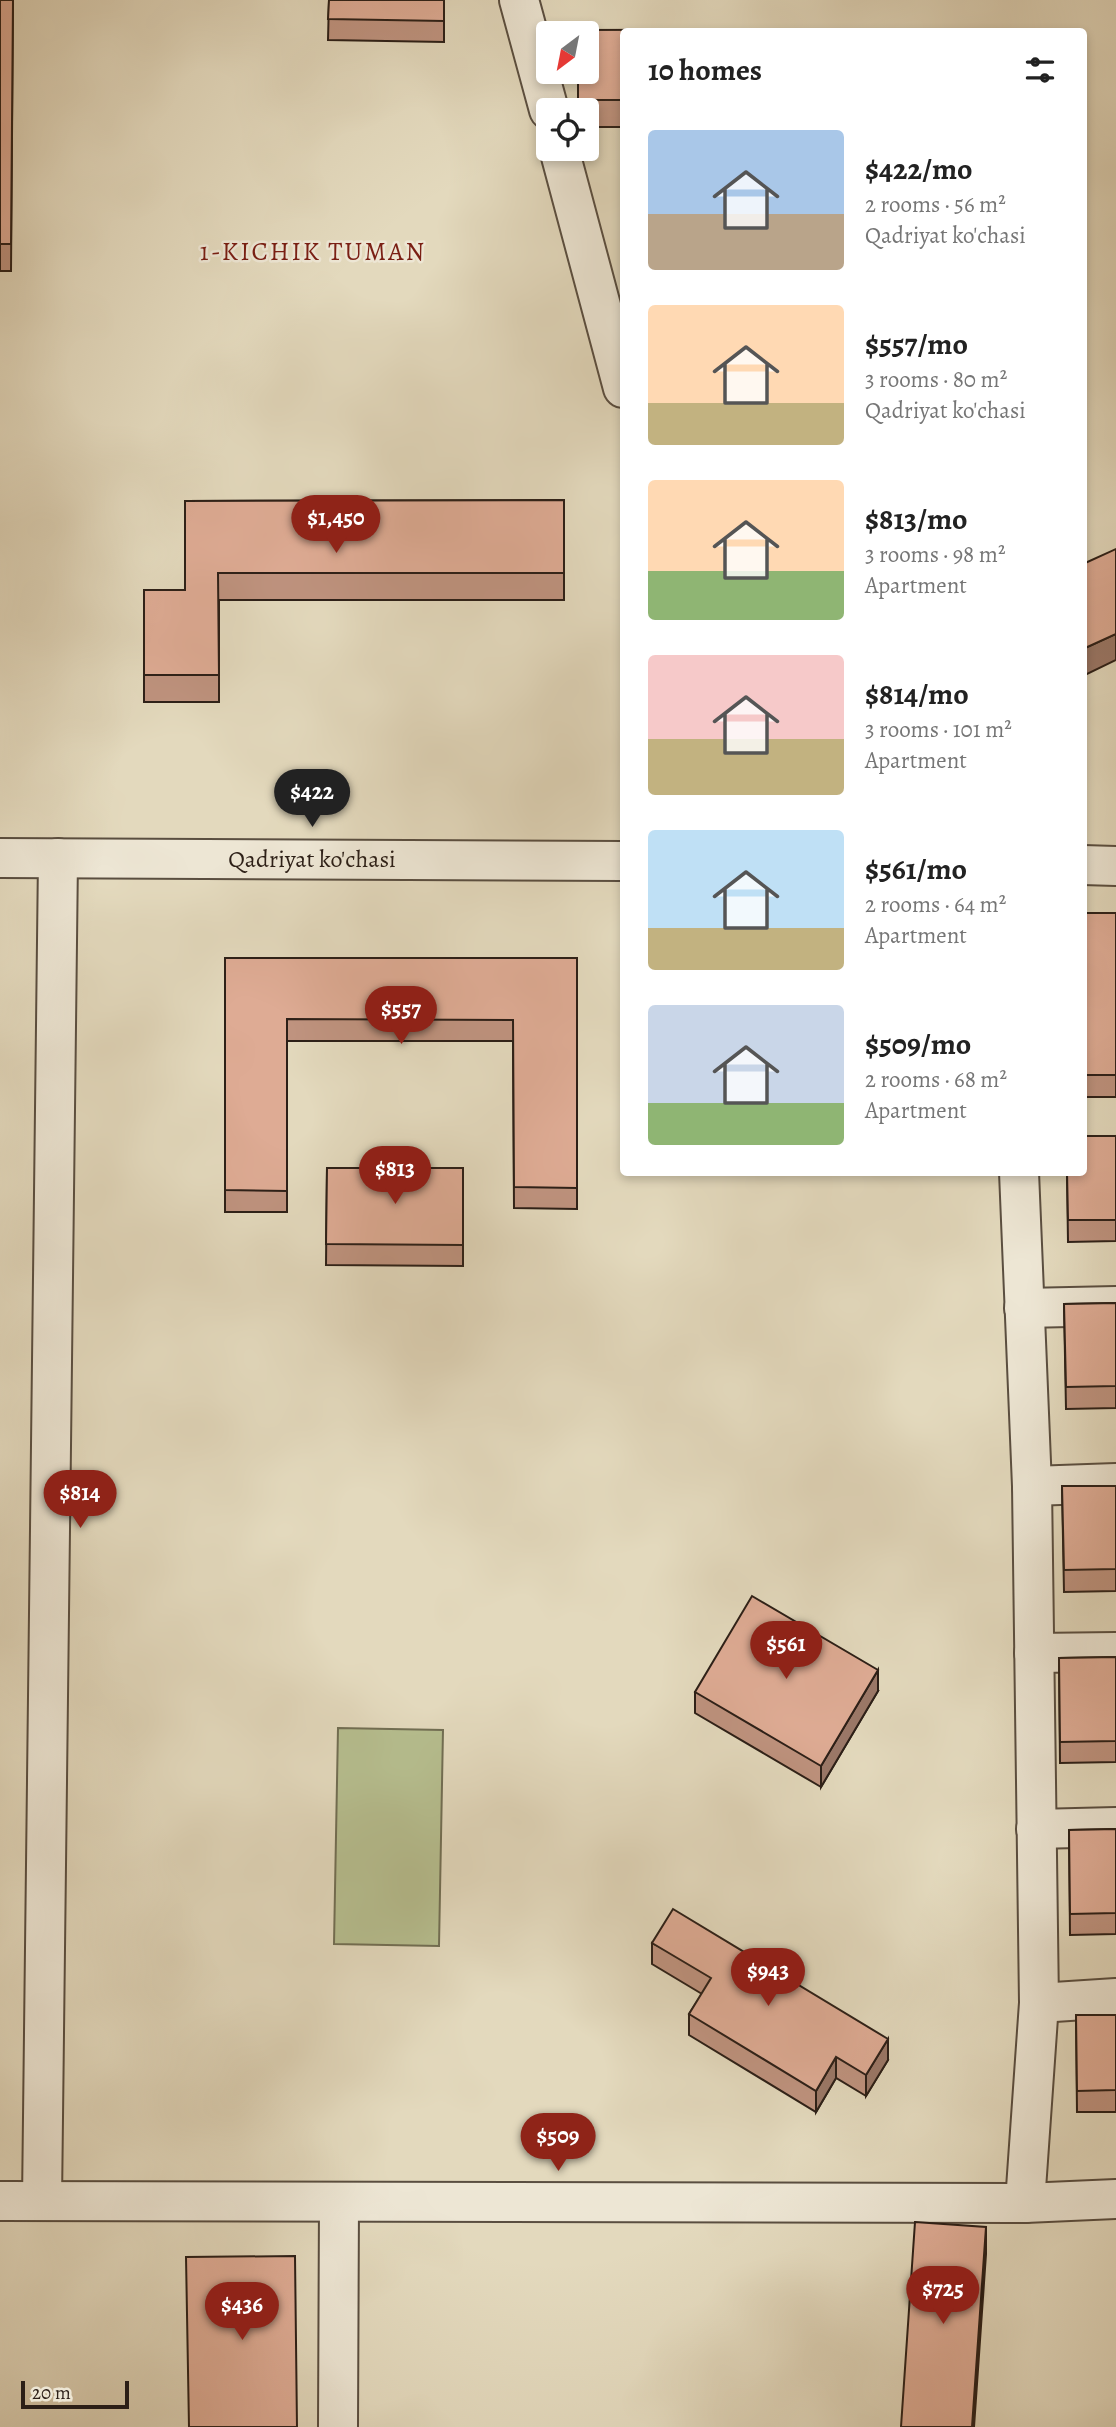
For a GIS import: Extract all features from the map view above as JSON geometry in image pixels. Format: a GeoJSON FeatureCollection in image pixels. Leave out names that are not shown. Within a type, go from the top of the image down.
{"type":"FeatureCollection","features":[{"type":"Feature","properties":{"kind":"street"},"geometry":{"type":"LineString","coordinates":[[519,0],[546,98]]}},
{"type":"Feature","properties":{"kind":"street"},"geometry":{"type":"LineString","coordinates":[[562,161],[620,377]]}},
{"type":"Feature","properties":{"kind":"street","name":"Qadriyat ko'chasi"},"geometry":{"type":"LineString","coordinates":[[0,858],[620,861]]}},
{"type":"Feature","properties":{"kind":"street"},"geometry":{"type":"LineString","coordinates":[[42,2201],[58,858]]}},
{"type":"Feature","properties":{"kind":"street"},"geometry":{"type":"LineString","coordinates":[[1087,865],[1116,866]]}},
{"type":"Feature","properties":{"kind":"street"},"geometry":{"type":"LineString","coordinates":[[1019,1176],[1031,1486],[1040,2003],[1025,2203]]}},
{"type":"Feature","properties":{"kind":"street"},"geometry":{"type":"LineString","coordinates":[[1024,1308],[1116,1306]]}},
{"type":"Feature","properties":{"kind":"street"},"geometry":{"type":"LineString","coordinates":[[1031,1486],[1116,1483]]}},
{"type":"Feature","properties":{"kind":"street"},"geometry":{"type":"LineString","coordinates":[[1034,1653],[1116,1653]]}},
{"type":"Feature","properties":{"kind":"street"},"geometry":{"type":"LineString","coordinates":[[1036,1829],[1116,1827]]}},
{"type":"Feature","properties":{"kind":"street"},"geometry":{"type":"LineString","coordinates":[[1040,2003],[1116,1998]]}},
{"type":"Feature","properties":{"kind":"street"},"geometry":{"type":"LineString","coordinates":[[0,2201],[1025,2203],[1116,2199]]}},
{"type":"Feature","properties":{"kind":"street"},"geometry":{"type":"LineString","coordinates":[[338,2203],[338,2427]]}},
{"type":"Feature","properties":{"kind":"green space"},"geometry":{"type":"Polygon","coordinates":[[[338,1728],[443,1730],[439,1946],[334,1944],[338,1728]]]}},
{"type":"Feature","properties":{"kind":"building"},"geometry":{"type":"Polygon","coordinates":[[[0,0],[13,0],[11,244],[0,244],[0,0]]]}},
{"type":"Feature","properties":{"kind":"building"},"geometry":{"type":"Polygon","coordinates":[[[329,0],[444,0],[444,21],[328,19],[329,0]]]}},
{"type":"Feature","properties":{"kind":"building"},"geometry":{"type":"Polygon","coordinates":[[[599,30],[620,30],[620,100],[578,98],[578,84],[599,84],[599,30]]]}},
{"type":"Feature","properties":{"kind":"building"},"geometry":{"type":"Polygon","coordinates":[[[564,500],[564,573],[218,573],[219,675],[144,675],[144,590],[185,590],[185,501],[564,500]]]}},
{"type":"Feature","properties":{"kind":"building"},"geometry":{"type":"Polygon","coordinates":[[[1116,549],[1116,634],[1087,647],[1087,562],[1116,549]]]}},
{"type":"Feature","properties":{"kind":"building"},"geometry":{"type":"Polygon","coordinates":[[[1087,913],[1116,913],[1116,1075],[1087,1075],[1087,913]]]}},
{"type":"Feature","properties":{"kind":"building"},"geometry":{"type":"Polygon","coordinates":[[[225,958],[577,958],[577,1188],[514,1187],[513,1020],[287,1019],[287,1191],[225,1190],[225,958]]]}},
{"type":"Feature","properties":{"kind":"building"},"geometry":{"type":"Polygon","coordinates":[[[1087,1136],[1116,1136],[1116,1220],[1068,1220],[1067,1176],[1087,1176],[1087,1136]]]}},
{"type":"Feature","properties":{"kind":"building"},"geometry":{"type":"Polygon","coordinates":[[[327,1168],[463,1168],[463,1245],[326,1244],[327,1168]]]}},
{"type":"Feature","properties":{"kind":"building"},"geometry":{"type":"Polygon","coordinates":[[[1116,1303],[1116,1386],[1066,1387],[1064,1304],[1116,1303]]]}},
{"type":"Feature","properties":{"kind":"building"},"geometry":{"type":"Polygon","coordinates":[[[1062,1486],[1116,1486],[1116,1569],[1064,1570],[1062,1486]]]}},
{"type":"Feature","properties":{"kind":"building"},"geometry":{"type":"Polygon","coordinates":[[[752,1596],[878,1670],[821,1766],[695,1692],[752,1596]]]}},
{"type":"Feature","properties":{"kind":"building"},"geometry":{"type":"Polygon","coordinates":[[[1116,1657],[1116,1741],[1060,1742],[1059,1658],[1116,1657]]]}},
{"type":"Feature","properties":{"kind":"building"},"geometry":{"type":"Polygon","coordinates":[[[1116,1829],[1116,1913],[1070,1914],[1069,1830],[1116,1829]]]}},
{"type":"Feature","properties":{"kind":"building"},"geometry":{"type":"Polygon","coordinates":[[[673,1909],[888,2039],[866,2075],[836,2057],[816,2091],[689,2014],[711,1978],[652,1943],[673,1909]]]}},
{"type":"Feature","properties":{"kind":"building"},"geometry":{"type":"Polygon","coordinates":[[[1076,2015],[1116,2015],[1116,2090],[1077,2091],[1076,2015]]]}},
{"type":"Feature","properties":{"kind":"building"},"geometry":{"type":"Polygon","coordinates":[[[915,2222],[986,2227],[972,2427],[901,2427],[915,2222]]]}},
{"type":"Feature","properties":{"kind":"building"},"geometry":{"type":"Polygon","coordinates":[[[295,2256],[297,2427],[189,2427],[186,2257],[295,2256]]]}},
{"type":"Feature","properties":{"kind":"district","name":"1-KICHIK TUMAN"},"geometry":{"type":"Point","coordinates":[313,251]}}]}
